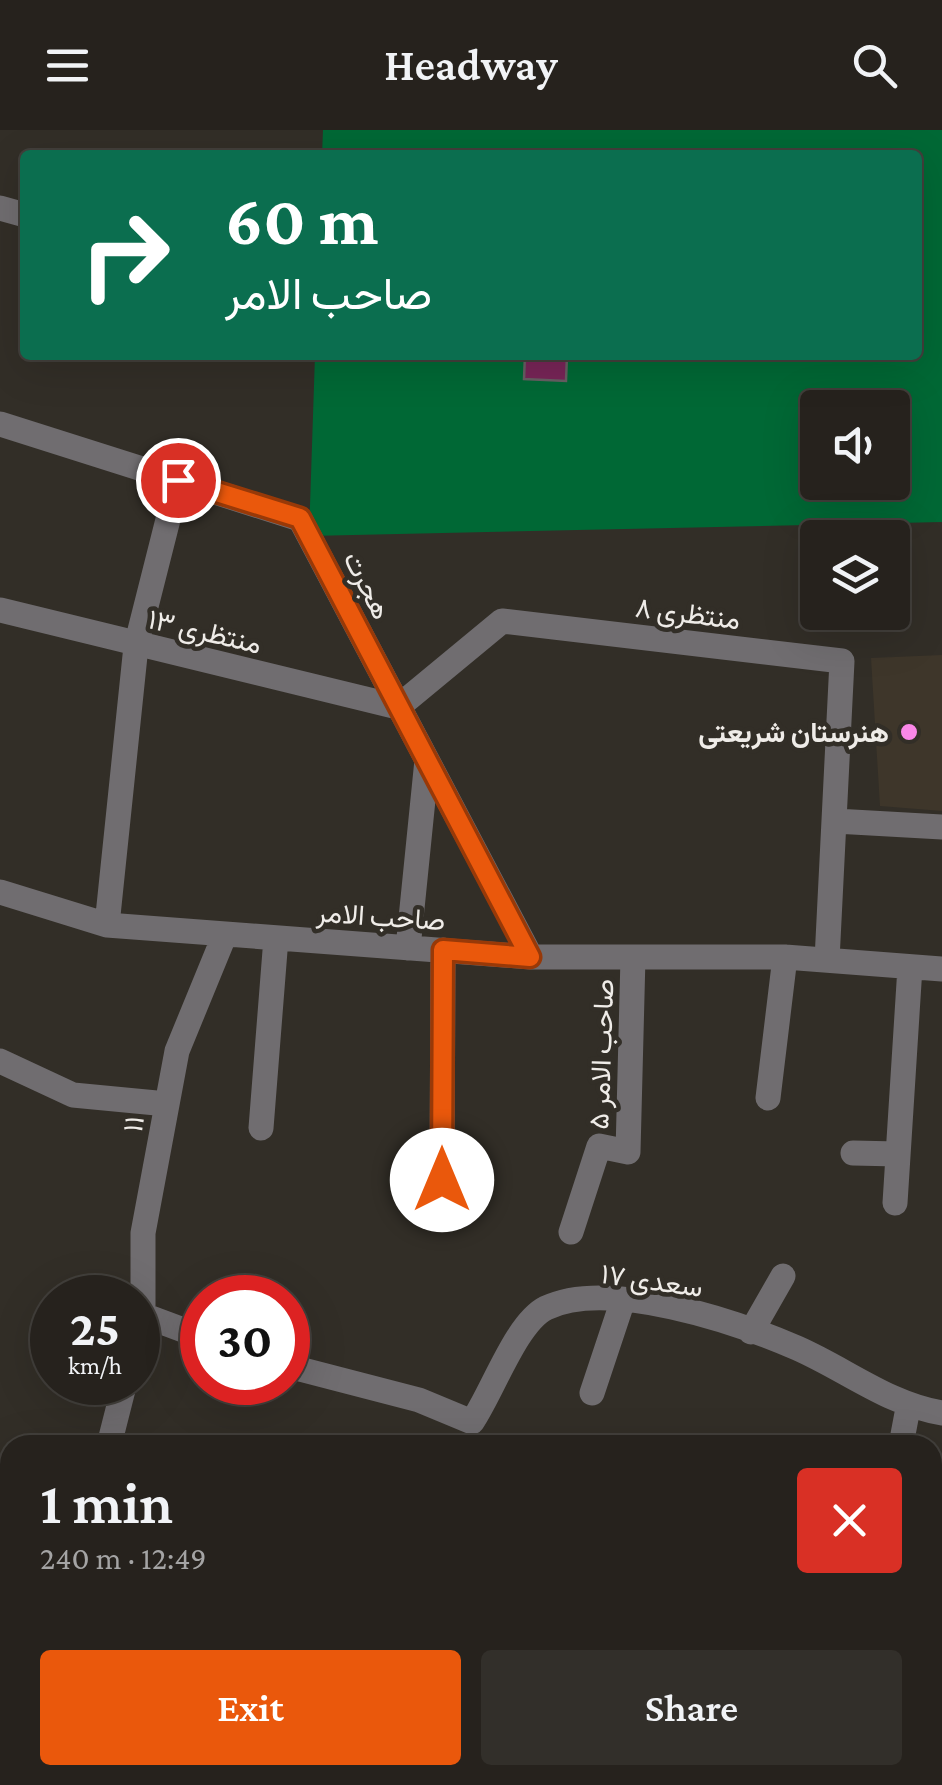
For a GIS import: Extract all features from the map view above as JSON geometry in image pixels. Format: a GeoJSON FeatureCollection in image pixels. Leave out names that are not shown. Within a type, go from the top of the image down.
{"type":"FeatureCollection","features":[{"type":"Feature","properties":{"kind":"street","name":"هجرت"},"geometry":{"type":"LineString","coordinates":[[0,424],[300,518],[530,957]]}},
{"type":"Feature","properties":{"kind":"street"},"geometry":{"type":"LineString","coordinates":[[107,925],[136,646],[178,480]]}},
{"type":"Feature","properties":{"kind":"street","name":"منتظری ۱۳"},"geometry":{"type":"LineString","coordinates":[[0,610],[398,707]]}},
{"type":"Feature","properties":{"kind":"street","name":"منتظری ۸"},"geometry":{"type":"LineString","coordinates":[[398,707],[502,621],[842,661],[835,821]]}},
{"type":"Feature","properties":{"kind":"street"},"geometry":{"type":"LineString","coordinates":[[408,948],[427,760]]}},
{"type":"Feature","properties":{"kind":"street"},"geometry":{"type":"LineString","coordinates":[[827,960],[835,821],[942,827]]}},
{"type":"Feature","properties":{"kind":"street","name":"صاحب الامر"},"geometry":{"type":"LineString","coordinates":[[0,892],[107,925],[530,957],[785,957],[942,969]]}},
{"type":"Feature","properties":{"kind":"street","name":"۱۱"},"geometry":{"type":"LineString","coordinates":[[142,1275],[143,1232],[177,1051],[225,934]]}},
{"type":"Feature","properties":{"kind":"street"},"geometry":{"type":"LineString","coordinates":[[261,1128],[276,938]]}},
{"type":"Feature","properties":{"kind":"street"},"geometry":{"type":"LineString","coordinates":[[442,1180],[443,950]]}},
{"type":"Feature","properties":{"kind":"street","name":"صاحب الامر ۵"},"geometry":{"type":"LineString","coordinates":[[570,1232],[600,1146],[628,1152],[634,957]]}},
{"type":"Feature","properties":{"kind":"street"},"geometry":{"type":"LineString","coordinates":[[768,1098],[785,957]]}},
{"type":"Feature","properties":{"kind":"street"},"geometry":{"type":"LineString","coordinates":[[894,1203],[910,966]]}},
{"type":"Feature","properties":{"kind":"street"},"geometry":{"type":"LineString","coordinates":[[0,1061],[72,1095],[167,1104]]}},
{"type":"Feature","properties":{"kind":"street"},"geometry":{"type":"LineString","coordinates":[[853,1153],[898,1154]]}},
{"type":"Feature","properties":{"kind":"street"},"geometry":{"type":"LineString","coordinates":[[751,1332],[783,1276]]}},
{"type":"Feature","properties":{"kind":"street","name":"سعدی ۱۷"},"geometry":{"type":"LineString","coordinates":[[310,1372],[419,1400],[472,1422],[495,1388],[512,1343],[545,1308],[601,1296],[694,1313],[751,1332],[797,1348],[908,1408],[942,1413]]}},
{"type":"Feature","properties":{"kind":"street"},"geometry":{"type":"LineString","coordinates":[[592,1393],[623,1300]]}},
{"type":"Feature","properties":{"kind":"street"},"geometry":{"type":"LineString","coordinates":[[111,1435],[119,1405]]}},
{"type":"Feature","properties":{"kind":"street"},"geometry":{"type":"LineString","coordinates":[[903,1435],[908,1408]]}},
{"type":"Feature","properties":{"kind":"shaded area","name":"هنرستان شریعتی"},"geometry":{"type":"Polygon","coordinates":[[[942,655],[942,811],[880,806],[871,658],[942,655]]]}},
{"type":"Feature","properties":{"kind":"green space"},"geometry":{"type":"Polygon","coordinates":[[[323,130],[942,130],[942,522],[800,520],[800,525],[309,536],[315,360],[922,360],[922,150],[322,150],[323,130]]]}},
{"type":"Feature","properties":{"kind":"building"},"geometry":{"type":"Polygon","coordinates":[[[525,360],[567,360],[566,381],[524,379],[525,360]]]}},
{"type":"Feature","properties":{"kind":"place","name":"هنرستان شریعتی"},"geometry":{"type":"Point","coordinates":[909,732]}},
{"type":"Feature","properties":{"kind":"route"},"geometry":{"type":"LineString","coordinates":[[178,480],[300,518],[530,957],[443,950],[442,1180]]}}]}
